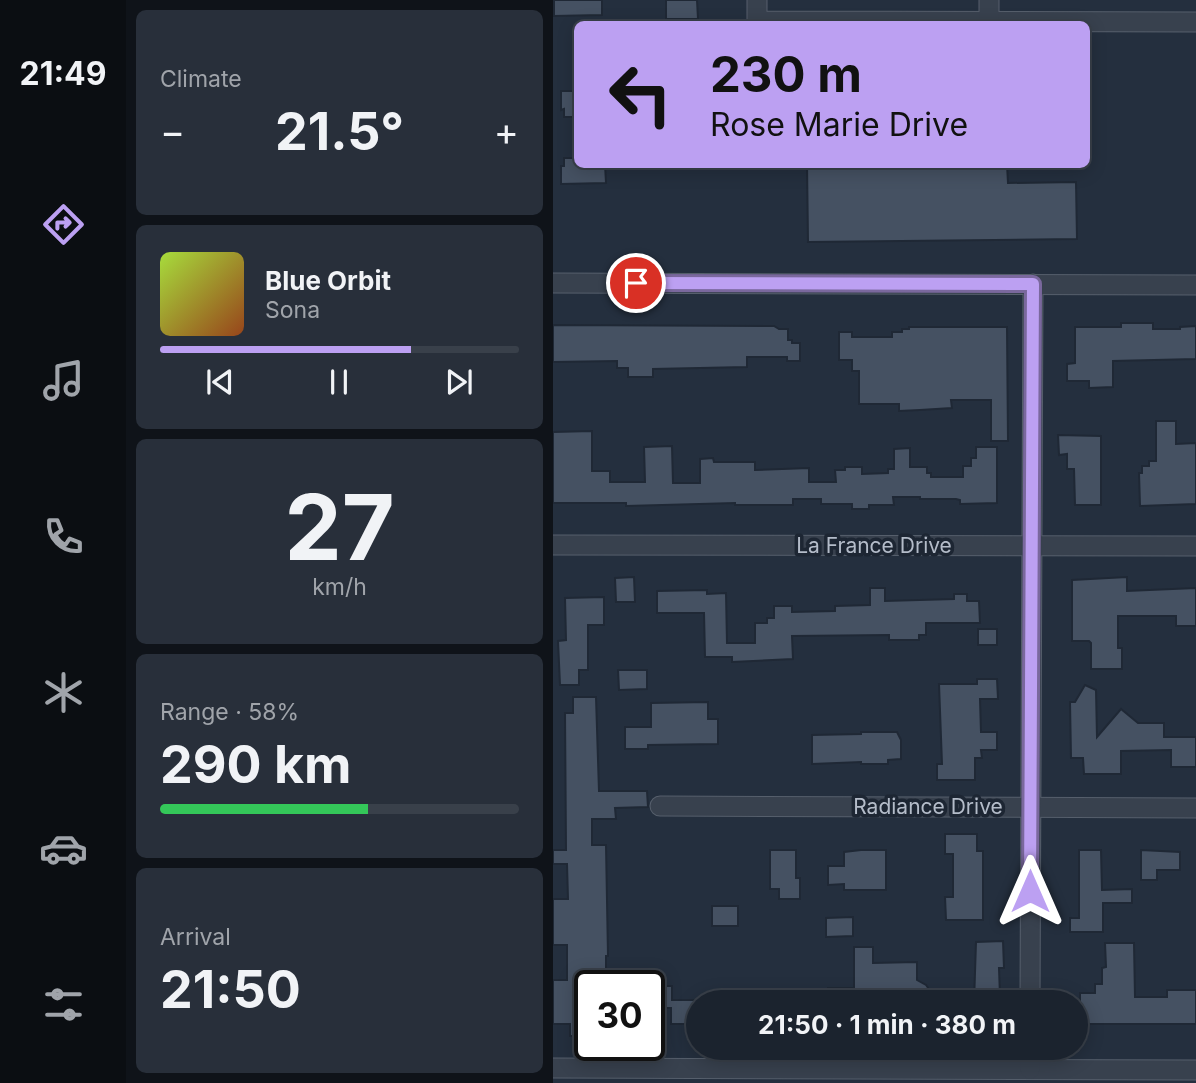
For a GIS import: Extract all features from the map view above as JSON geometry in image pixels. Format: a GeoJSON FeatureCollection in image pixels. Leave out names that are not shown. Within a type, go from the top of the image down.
{"type":"FeatureCollection","features":[{"type":"Feature","properties":{"kind":"street"},"geometry":{"type":"LineString","coordinates":[[757,0],[757,21]]}},
{"type":"Feature","properties":{"kind":"street"},"geometry":{"type":"LineString","coordinates":[[989,0],[989,21]]}},
{"type":"Feature","properties":{"kind":"street"},"geometry":{"type":"LineString","coordinates":[[1090,22],[1196,22]]}},
{"type":"Feature","properties":{"kind":"street"},"geometry":{"type":"LineString","coordinates":[[553,283],[1196,285]]}},
{"type":"Feature","properties":{"kind":"street"},"geometry":{"type":"LineString","coordinates":[[1030,990],[1033,284]]}},
{"type":"Feature","properties":{"kind":"street","name":"La France Drive"},"geometry":{"type":"LineString","coordinates":[[553,545],[1196,546]]}},
{"type":"Feature","properties":{"kind":"street","name":"Radiance Drive"},"geometry":{"type":"LineString","coordinates":[[660,806],[1196,808]]}},
{"type":"Feature","properties":{"kind":"street"},"geometry":{"type":"LineString","coordinates":[[1030,1060],[1030,1069]]}},
{"type":"Feature","properties":{"kind":"street"},"geometry":{"type":"LineString","coordinates":[[553,1068],[1196,1070]]}},
{"type":"Feature","properties":{"kind":"building"},"geometry":{"type":"Polygon","coordinates":[[[554,0],[602,0],[602,15],[554,16],[554,0]]]}},
{"type":"Feature","properties":{"kind":"building"},"geometry":{"type":"Polygon","coordinates":[[[666,0],[697,0],[698,19],[666,19],[666,0]]]}},
{"type":"Feature","properties":{"kind":"building"},"geometry":{"type":"Polygon","coordinates":[[[561,91],[574,91],[574,117],[564,117],[564,109],[561,110],[561,91]]]}},
{"type":"Feature","properties":{"kind":"building"},"geometry":{"type":"Polygon","coordinates":[[[564,158],[574,158],[574,168],[605,168],[606,183],[561,184],[561,166],[564,166],[564,158]]]}},
{"type":"Feature","properties":{"kind":"building"},"geometry":{"type":"Polygon","coordinates":[[[807,168],[1007,168],[1008,183],[1076,182],[1077,239],[808,242],[807,168]]]}},
{"type":"Feature","properties":{"kind":"building"},"geometry":{"type":"Polygon","coordinates":[[[1121,323],[1153,323],[1153,329],[1196,326],[1196,359],[1113,361],[1113,387],[1089,388],[1089,381],[1067,381],[1067,364],[1075,363],[1075,327],[1121,327],[1121,323]]]}},
{"type":"Feature","properties":{"kind":"building"},"geometry":{"type":"Polygon","coordinates":[[[553,325],[774,326],[788,329],[788,340],[800,343],[800,361],[787,361],[787,357],[747,357],[747,367],[653,369],[653,377],[628,377],[628,368],[617,368],[617,361],[553,362],[553,325]]]}},
{"type":"Feature","properties":{"kind":"building"},"geometry":{"type":"Polygon","coordinates":[[[1007,327],[1008,441],[991,441],[991,400],[951,400],[952,408],[899,411],[899,404],[859,404],[859,371],[852,371],[852,360],[839,360],[839,332],[852,332],[852,337],[892,337],[892,332],[902,332],[902,329],[1007,327]]]}},
{"type":"Feature","properties":{"kind":"building"},"geometry":{"type":"Polygon","coordinates":[[[1156,421],[1176,421],[1176,444],[1196,443],[1196,504],[1140,506],[1139,473],[1142,473],[1142,466],[1149,466],[1149,461],[1156,461],[1156,421]]]}},
{"type":"Feature","properties":{"kind":"building"},"geometry":{"type":"Polygon","coordinates":[[[592,431],[592,471],[610,471],[610,482],[645,482],[644,447],[672,446],[673,483],[700,483],[700,459],[713,458],[714,462],[755,462],[755,470],[809,468],[809,482],[836,482],[835,470],[845,470],[845,467],[862,467],[862,474],[888,473],[888,469],[894,469],[894,449],[910,448],[910,467],[927,467],[927,473],[931,473],[931,477],[963,477],[963,466],[971,466],[971,458],[976,458],[976,447],[997,447],[997,503],[960,504],[960,500],[956,499],[893,497],[894,505],[869,505],[869,509],[852,509],[852,504],[821,504],[821,499],[793,499],[793,505],[735,503],[626,506],[626,503],[553,503],[553,432],[592,431]]]}},
{"type":"Feature","properties":{"kind":"building"},"geometry":{"type":"Polygon","coordinates":[[[1058,435],[1101,436],[1101,505],[1075,505],[1074,469],[1067,469],[1067,454],[1059,455],[1058,435]]]}},
{"type":"Feature","properties":{"kind":"building"},"geometry":{"type":"Polygon","coordinates":[[[634,577],[635,602],[616,602],[615,578],[634,577]]]}},
{"type":"Feature","properties":{"kind":"building"},"geometry":{"type":"Polygon","coordinates":[[[1127,577],[1127,591],[1196,588],[1196,626],[1176,626],[1176,616],[1118,616],[1118,648],[1122,648],[1122,669],[1091,669],[1091,643],[1072,641],[1072,580],[1127,577]]]}},
{"type":"Feature","properties":{"kind":"building"},"geometry":{"type":"Polygon","coordinates":[[[870,588],[885,588],[885,601],[954,599],[954,594],[967,594],[967,601],[979,601],[980,623],[926,623],[926,635],[919,635],[919,640],[889,640],[889,635],[792,636],[793,659],[732,662],[732,657],[705,657],[704,613],[657,613],[657,591],[707,590],[707,594],[726,593],[727,643],[755,643],[755,623],[767,623],[767,618],[774,618],[774,606],[792,606],[792,612],[835,611],[835,606],[870,605],[870,588]]]}},
{"type":"Feature","properties":{"kind":"building"},"geometry":{"type":"Polygon","coordinates":[[[604,597],[604,625],[588,625],[588,670],[579,670],[579,685],[560,685],[558,641],[566,640],[565,598],[604,597]]]}},
{"type":"Feature","properties":{"kind":"building"},"geometry":{"type":"Polygon","coordinates":[[[978,629],[997,629],[997,645],[978,645],[978,629]]]}},
{"type":"Feature","properties":{"kind":"building"},"geometry":{"type":"Polygon","coordinates":[[[618,670],[647,670],[647,689],[619,690],[618,670]]]}},
{"type":"Feature","properties":{"kind":"building"},"geometry":{"type":"Polygon","coordinates":[[[977,679],[997,679],[998,699],[980,699],[981,732],[997,732],[997,750],[981,750],[982,758],[975,758],[975,780],[937,780],[937,764],[942,764],[939,684],[977,684],[977,679]]]}},
{"type":"Feature","properties":{"kind":"building"},"geometry":{"type":"Polygon","coordinates":[[[1085,685],[1096,690],[1097,737],[1121,709],[1138,723],[1164,723],[1164,737],[1196,737],[1196,767],[1171,767],[1171,750],[1121,751],[1121,774],[1084,774],[1083,758],[1071,758],[1070,702],[1075,702],[1085,685]]]}},
{"type":"Feature","properties":{"kind":"building"},"geometry":{"type":"Polygon","coordinates":[[[573,697],[596,697],[599,791],[647,791],[648,807],[615,808],[616,819],[592,819],[592,845],[606,845],[608,956],[606,970],[574,970],[574,1036],[570,1036],[570,1024],[553,1024],[553,980],[567,980],[567,945],[553,945],[553,899],[568,899],[567,864],[553,864],[553,850],[566,850],[565,713],[573,713],[573,697]]]}},
{"type":"Feature","properties":{"kind":"building"},"geometry":{"type":"Polygon","coordinates":[[[708,702],[708,719],[718,719],[718,744],[648,745],[648,749],[625,749],[625,727],[651,727],[651,703],[708,702]]]}},
{"type":"Feature","properties":{"kind":"building"},"geometry":{"type":"Polygon","coordinates":[[[897,732],[901,740],[901,759],[888,760],[888,764],[812,764],[812,735],[897,732]]]}},
{"type":"Feature","properties":{"kind":"building"},"geometry":{"type":"Polygon","coordinates":[[[945,834],[977,834],[977,851],[983,851],[983,920],[946,920],[945,897],[953,897],[953,854],[945,854],[945,834]]]}},
{"type":"Feature","properties":{"kind":"building"},"geometry":{"type":"Polygon","coordinates":[[[770,850],[796,850],[796,878],[800,878],[800,899],[779,899],[779,889],[770,889],[770,850]]]}},
{"type":"Feature","properties":{"kind":"building"},"geometry":{"type":"Polygon","coordinates":[[[886,850],[886,890],[844,890],[844,884],[828,885],[828,866],[844,866],[844,852],[886,850]]]}},
{"type":"Feature","properties":{"kind":"building"},"geometry":{"type":"Polygon","coordinates":[[[1079,850],[1101,850],[1102,890],[1132,889],[1132,903],[1103,903],[1103,932],[1070,932],[1070,918],[1079,918],[1079,850]]]}},
{"type":"Feature","properties":{"kind":"building"},"geometry":{"type":"Polygon","coordinates":[[[1141,850],[1180,852],[1180,870],[1157,870],[1157,880],[1141,880],[1141,850]]]}},
{"type":"Feature","properties":{"kind":"building"},"geometry":{"type":"Polygon","coordinates":[[[712,906],[738,906],[738,926],[712,926],[712,906]]]}},
{"type":"Feature","properties":{"kind":"building"},"geometry":{"type":"Polygon","coordinates":[[[853,917],[853,936],[826,937],[826,918],[853,917]]]}},
{"type":"Feature","properties":{"kind":"building"},"geometry":{"type":"Polygon","coordinates":[[[1003,941],[1004,968],[999,968],[1000,990],[974,990],[976,942],[1003,941]]]}},
{"type":"Feature","properties":{"kind":"building"},"geometry":{"type":"Polygon","coordinates":[[[1105,943],[1134,943],[1135,997],[1167,997],[1167,990],[1196,990],[1196,1024],[1088,1024],[1088,993],[1095,993],[1095,984],[1102,984],[1102,968],[1106,967],[1105,943]]]}},
{"type":"Feature","properties":{"kind":"building"},"geometry":{"type":"Polygon","coordinates":[[[854,947],[873,947],[873,963],[917,962],[917,980],[930,990],[828,990],[854,988],[854,947]]]}},
{"type":"Feature","properties":{"kind":"building"},"geometry":{"type":"Polygon","coordinates":[[[665,986],[672,986],[672,1000],[686,1000],[686,1024],[671,1024],[671,1008],[665,1008],[665,986]]]}},
{"type":"Feature","properties":{"kind":"route"},"geometry":{"type":"LineString","coordinates":[[636,283],[1033,284],[1030,891]]}}]}
